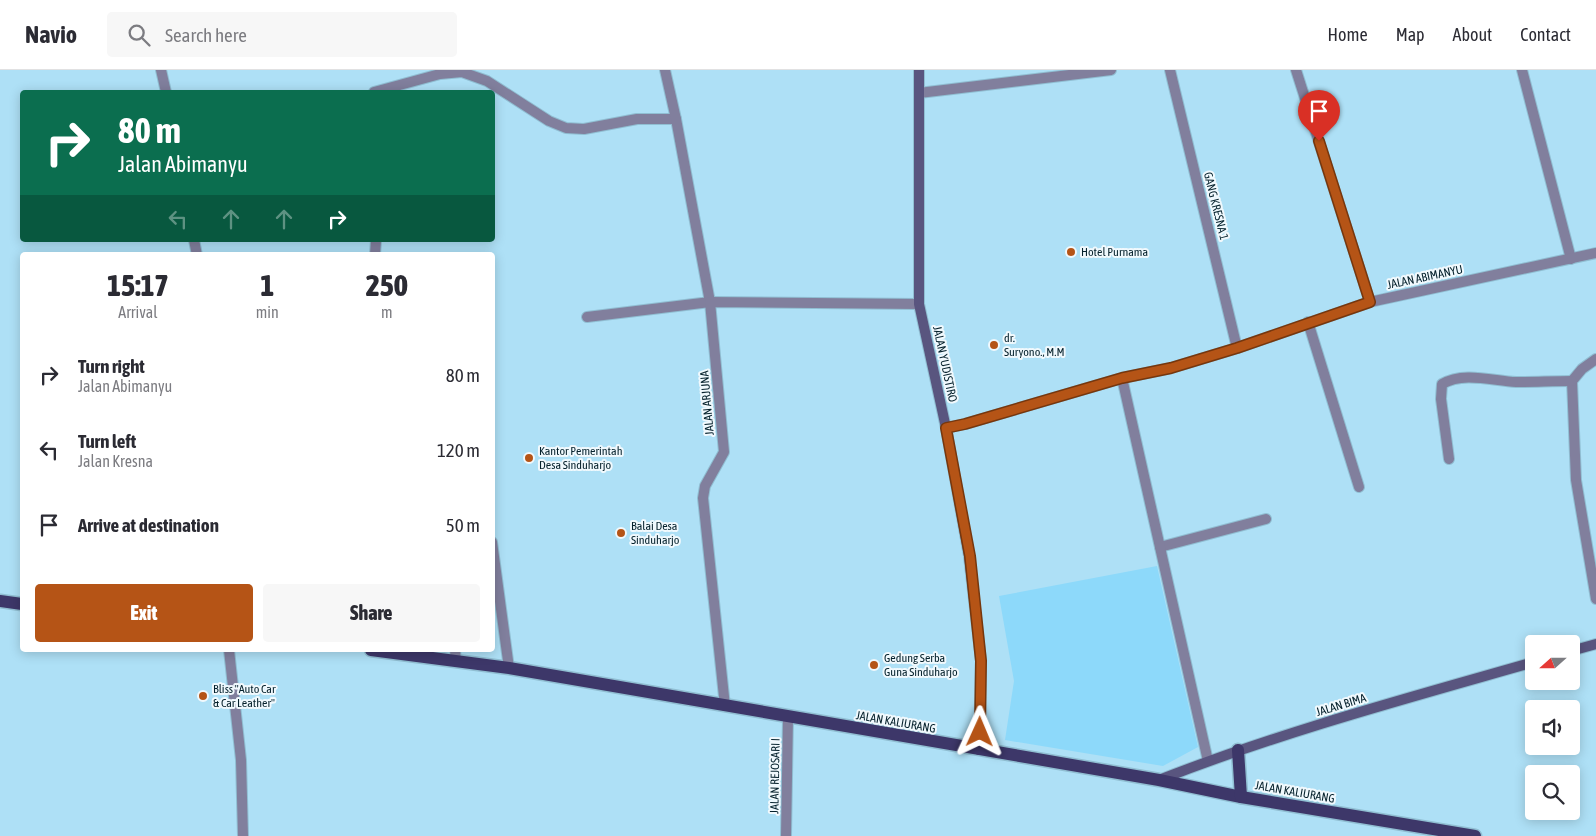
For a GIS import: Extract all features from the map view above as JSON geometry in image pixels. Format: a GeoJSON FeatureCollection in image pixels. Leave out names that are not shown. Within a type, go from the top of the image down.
{"type":"FeatureCollection","features":[{"type":"Feature","properties":{"kind":"main road"},"geometry":{"type":"LineString","coordinates":[[0,601],[20,604]]}},
{"type":"Feature","properties":{"kind":"main road","name":"JALAN KALIURANG"},"geometry":{"type":"LineString","coordinates":[[399,652],[455,656],[509,668],[1159,780],[1241,797],[1475,836]]}},
{"type":"Feature","properties":{"kind":"main road"},"geometry":{"type":"LineString","coordinates":[[1238,750],[1241,797]]}},
{"type":"Feature","properties":{"kind":"street"},"geometry":{"type":"LineString","coordinates":[[161,70],[166,90]]}},
{"type":"Feature","properties":{"kind":"street","name":"JALAN ARJUNA"},"geometry":{"type":"LineString","coordinates":[[665,70],[710,302],[724,452],[705,486],[703,498],[725,706]]}},
{"type":"Feature","properties":{"kind":"street","name":"JALAN YUDISTIRO"},"geometry":{"type":"LineString","coordinates":[[919,70],[919,304],[946,428],[970,556],[981,661],[979,750]]}},
{"type":"Feature","properties":{"kind":"street"},"geometry":{"type":"LineString","coordinates":[[919,94],[1111,70]]}},
{"type":"Feature","properties":{"kind":"street","name":"GANG KRESNA 1"},"geometry":{"type":"LineString","coordinates":[[1170,70],[1237,348]]}},
{"type":"Feature","properties":{"kind":"street"},"geometry":{"type":"LineString","coordinates":[[1296,70],[1370,302]]}},
{"type":"Feature","properties":{"kind":"street"},"geometry":{"type":"LineString","coordinates":[[1522,70],[1571,259]]}},
{"type":"Feature","properties":{"kind":"street"},"geometry":{"type":"LineString","coordinates":[[381,90],[440,74],[462,72],[487,81],[550,121],[566,128],[584,129],[637,119],[676,119]]}},
{"type":"Feature","properties":{"kind":"street","name":"JALAN ABIMANYU"},"geometry":{"type":"LineString","coordinates":[[946,428],[1122,378],[1171,368],[1237,348],[1370,302],[1596,253]]}},
{"type":"Feature","properties":{"kind":"street"},"geometry":{"type":"LineString","coordinates":[[587,317],[710,302],[919,304]]}},
{"type":"Feature","properties":{"kind":"street"},"geometry":{"type":"LineString","coordinates":[[1308,322],[1359,487]]}},
{"type":"Feature","properties":{"kind":"street"},"geometry":{"type":"LineString","coordinates":[[1596,359],[1582,370],[1572,382],[1576,480],[1596,599]]}},
{"type":"Feature","properties":{"kind":"street"},"geometry":{"type":"LineString","coordinates":[[1122,378],[1208,761]]}},
{"type":"Feature","properties":{"kind":"street"},"geometry":{"type":"LineString","coordinates":[[1449,459],[1441,399],[1442,384],[1453,380],[1479,378],[1514,382],[1572,382]]}},
{"type":"Feature","properties":{"kind":"street"},"geometry":{"type":"LineString","coordinates":[[1160,548],[1266,519]]}},
{"type":"Feature","properties":{"kind":"street"},"geometry":{"type":"LineString","coordinates":[[495,564],[509,668]]}},
{"type":"Feature","properties":{"kind":"street"},"geometry":{"type":"LineString","coordinates":[[1580,648],[1596,644]]}},
{"type":"Feature","properties":{"kind":"street"},"geometry":{"type":"LineString","coordinates":[[229,652],[240,760],[243,836]]}},
{"type":"Feature","properties":{"kind":"street","name":"JALAN BIMA"},"geometry":{"type":"LineString","coordinates":[[1159,780],[1238,750],[1351,714],[1525,665]]}},
{"type":"Feature","properties":{"kind":"street","name":"JALAN REJOSARI I"},"geometry":{"type":"LineString","coordinates":[[786,836],[788,717]]}},
{"type":"Feature","properties":{"kind":"shaded area"},"geometry":{"type":"Polygon","coordinates":[[[1157,566],[1198,747],[1163,766],[1005,740],[1014,681],[999,596],[1157,566]]]}},
{"type":"Feature","properties":{"kind":"place","name":"Hotel Purnama"},"geometry":{"type":"Point","coordinates":[1071,252]}},
{"type":"Feature","properties":{"kind":"place","name":"dr. Suryono., M.M"},"geometry":{"type":"Point","coordinates":[994,345]}},
{"type":"Feature","properties":{"kind":"place","name":"Kantor Pemerintah Desa Sinduharjo"},"geometry":{"type":"Point","coordinates":[529,458]}},
{"type":"Feature","properties":{"kind":"place","name":"Balai Desa Sinduharjo"},"geometry":{"type":"Point","coordinates":[621,533]}},
{"type":"Feature","properties":{"kind":"place","name":"Gedung Serba Guna Sinduharjo"},"geometry":{"type":"Point","coordinates":[874,665]}},
{"type":"Feature","properties":{"kind":"place","name":"Bliss \"Auto Car & Car Leather\""},"geometry":{"type":"Point","coordinates":[203,696]}},
{"type":"Feature","properties":{"kind":"route"},"geometry":{"type":"LineString","coordinates":[[980,732],[981,661],[970,556],[946,428],[1122,378],[1171,368],[1237,348],[1370,302],[1319,141]]}}]}
